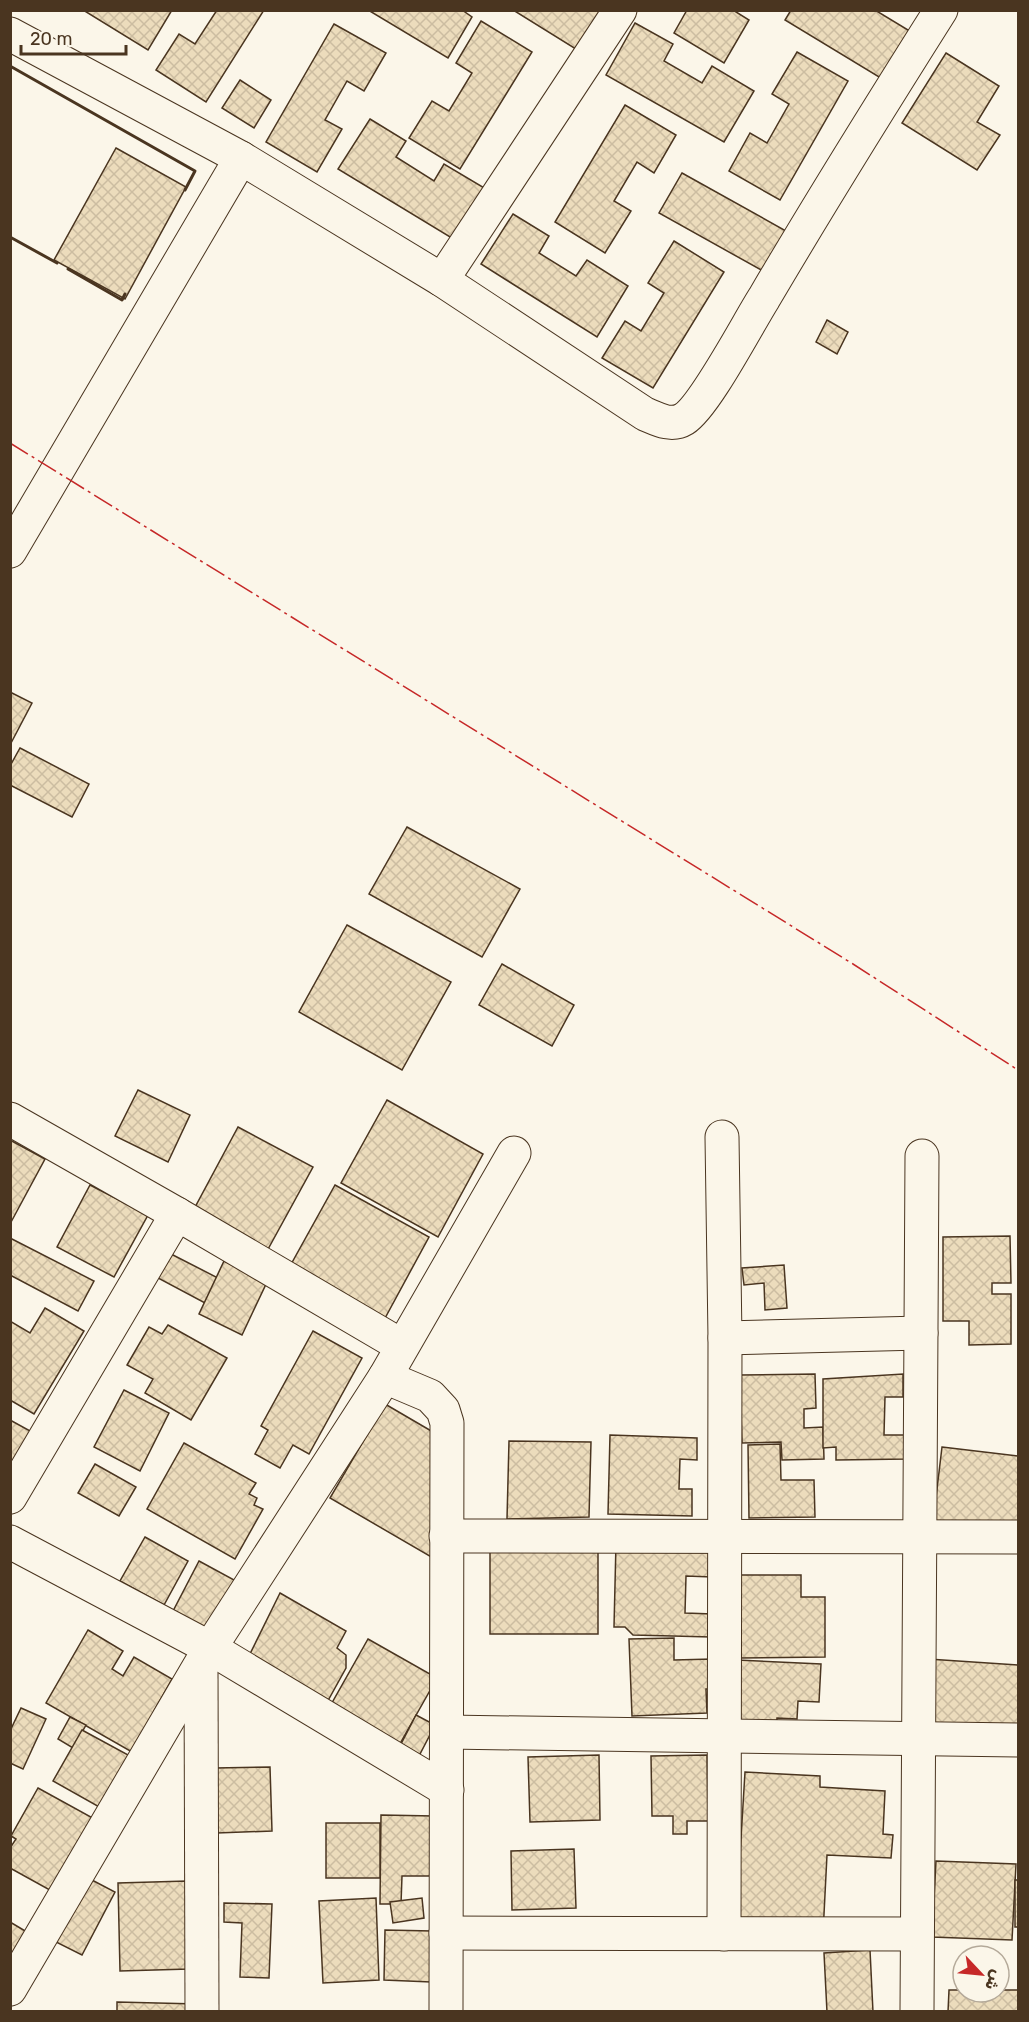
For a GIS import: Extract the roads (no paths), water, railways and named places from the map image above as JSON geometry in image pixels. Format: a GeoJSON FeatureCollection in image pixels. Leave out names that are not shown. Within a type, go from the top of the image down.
{"type":"FeatureCollection","features":[{"type":"Feature","properties":{"kind":"street"},"geometry":{"type":"LineString","coordinates":[[442,280],[620,10]]}},
{"type":"Feature","properties":{"kind":"street"},"geometry":{"type":"LineString","coordinates":[[10,34],[241,158],[442,280],[645,414],[663,422],[674,422],[684,419],[705,395],[932,14]]}},
{"type":"Feature","properties":{"kind":"street"},"geometry":{"type":"LineString","coordinates":[[10,551],[241,158]]}},
{"type":"Feature","properties":{"kind":"street"},"geometry":{"type":"LineString","coordinates":[[10,1119],[402,1346]]}},
{"type":"Feature","properties":{"kind":"street"},"geometry":{"type":"LineString","coordinates":[[722,1137],[725,1338],[724,1934]]}},
{"type":"Feature","properties":{"kind":"street"},"geometry":{"type":"LineString","coordinates":[[10,1989],[206,1656],[385,1377],[514,1153]]}},
{"type":"Feature","properties":{"kind":"street"},"geometry":{"type":"LineString","coordinates":[[917,2012],[922,1156]]}},
{"type":"Feature","properties":{"kind":"street"},"geometry":{"type":"LineString","coordinates":[[10,1497],[177,1214]]}},
{"type":"Feature","properties":{"kind":"street"},"geometry":{"type":"LineString","coordinates":[[725,1338],[921,1333]]}},
{"type":"Feature","properties":{"kind":"street"},"geometry":{"type":"LineString","coordinates":[[385,1377],[430,1396],[443,1410],[447,1423],[446,2012]]}},
{"type":"Feature","properties":{"kind":"street"},"geometry":{"type":"LineString","coordinates":[[447,1536],[1018,1537]]}},
{"type":"Feature","properties":{"kind":"street"},"geometry":{"type":"LineString","coordinates":[[10,1542],[206,1656],[447,1790]]}},
{"type":"Feature","properties":{"kind":"street"},"geometry":{"type":"LineString","coordinates":[[202,2012],[206,1656]]}},
{"type":"Feature","properties":{"kind":"street"},"geometry":{"type":"LineString","coordinates":[[447,1732],[1018,1740]]}},
{"type":"Feature","properties":{"kind":"street"},"geometry":{"type":"LineString","coordinates":[[446,1933],[917,1934]]}}]}
